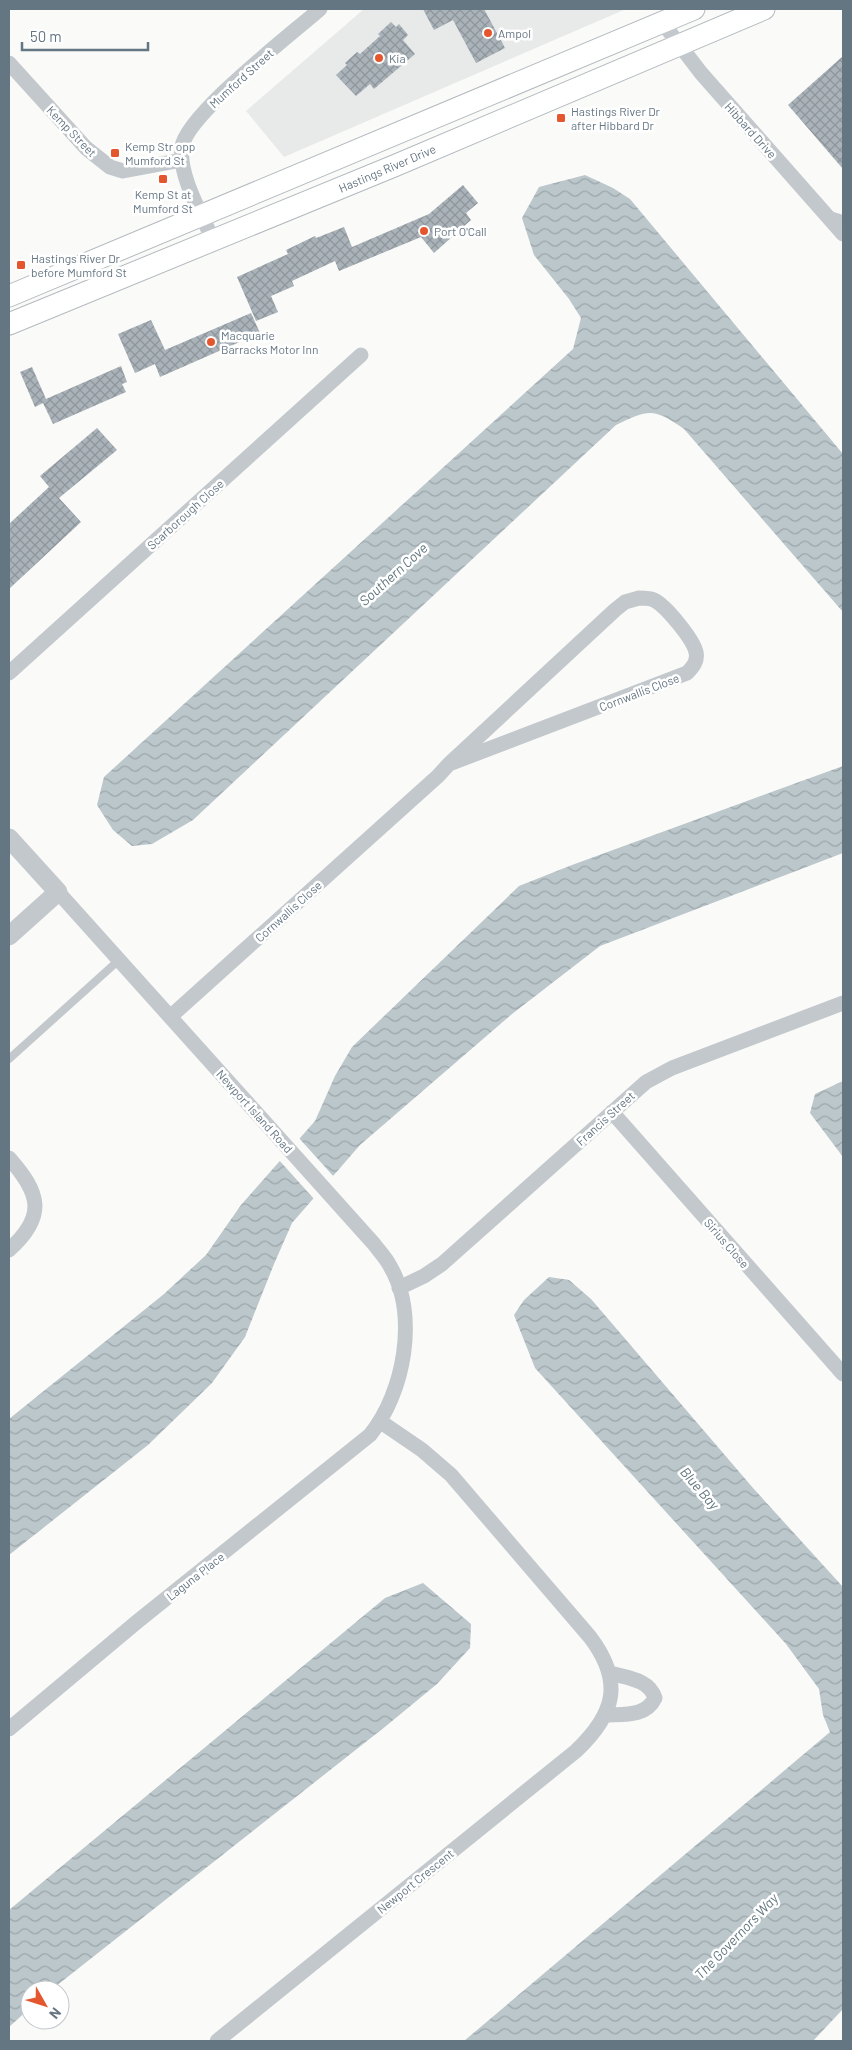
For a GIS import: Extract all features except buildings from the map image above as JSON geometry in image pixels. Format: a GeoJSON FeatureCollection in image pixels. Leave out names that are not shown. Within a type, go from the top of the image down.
{"type":"FeatureCollection","features":[{"type":"Feature","properties":{"kind":"main road"},"geometry":{"type":"LineString","coordinates":[[9,296],[694,9]]}},
{"type":"Feature","properties":{"kind":"main road","name":"Hastings River Drive"},"geometry":{"type":"LineString","coordinates":[[9,324],[403,162],[764,9]]}},
{"type":"Feature","properties":{"kind":"street","name":"Mumford Street"},"geometry":{"type":"LineString","coordinates":[[182,160],[182,146],[185,137],[215,100],[320,9]]}},
{"type":"Feature","properties":{"kind":"street","name":"Hibbard Drive"},"geometry":{"type":"LineString","coordinates":[[662,22],[678,46],[701,74],[843,234]]}},
{"type":"Feature","properties":{"kind":"street","name":"Kemp Street"},"geometry":{"type":"LineString","coordinates":[[9,63],[86,148],[110,167],[123,171],[182,160]]}},
{"type":"Feature","properties":{"kind":"street"},"geometry":{"type":"LineString","coordinates":[[182,160],[184,172],[213,240]]}},
{"type":"Feature","properties":{"kind":"street","name":"Scarborough Close"},"geometry":{"type":"LineString","coordinates":[[12,666],[360,355]]}},
{"type":"Feature","properties":{"kind":"street","name":"Cornwallis Close"},"geometry":{"type":"LineString","coordinates":[[170,1017],[438,776],[449,764],[625,602],[638,598],[652,599],[664,606],[696,653],[696,663],[687,673],[676,679],[449,764]]}},
{"type":"Feature","properties":{"kind":"street","name":"Newport Island Road"},"geometry":{"type":"LineString","coordinates":[[9,838],[330,1194],[390,1266],[399,1288],[404,1312],[405,1345],[401,1372],[392,1400],[381,1422]]}},
{"type":"Feature","properties":{"kind":"street"},"geometry":{"type":"LineString","coordinates":[[9,936],[58,892]]}},
{"type":"Feature","properties":{"kind":"street","name":"Francis Street"},"geometry":{"type":"LineString","coordinates":[[399,1288],[424,1276],[442,1264],[646,1082],[672,1068],[843,1003]]}},
{"type":"Feature","properties":{"kind":"street","name":"Sirius Close"},"geometry":{"type":"LineString","coordinates":[[612,1112],[843,1374]]}},
{"type":"Feature","properties":{"kind":"street"},"geometry":{"type":"LineString","coordinates":[[9,1158],[30,1184],[35,1206],[33,1219],[28,1228],[9,1250]]}},
{"type":"Feature","properties":{"kind":"street","name":"Newport Crescent"},"geometry":{"type":"LineString","coordinates":[[217,2041],[576,1751],[593,1735],[606,1715],[611,1694],[610,1673],[602,1653],[590,1637],[451,1476],[422,1450],[381,1422]]}},
{"type":"Feature","properties":{"kind":"street","name":"Laguna Place"},"geometry":{"type":"LineString","coordinates":[[9,1729],[138,1621],[358,1447],[381,1422]]}},
{"type":"Feature","properties":{"kind":"street"},"geometry":{"type":"LineString","coordinates":[[606,1715],[642,1712],[651,1707],[655,1698],[652,1689],[644,1682],[610,1673]]}},
{"type":"Feature","properties":{"kind":"lane"},"geometry":{"type":"LineString","coordinates":[[826,214],[843,219]]}},
{"type":"Feature","properties":{"kind":"lane"},"geometry":{"type":"LineString","coordinates":[[9,1060],[119,960]]}},
{"type":"Feature","properties":{"kind":"shaded area"},"geometry":{"type":"Polygon","coordinates":[[[364,9],[626,9],[284,157],[246,111],[364,9]]]}},
{"type":"Feature","properties":{"kind":"water","name":"Southern Cove"},"geometry":{"type":"Polygon","coordinates":[[[585,175],[613,188],[630,199],[843,454],[843,612],[684,429],[658,414],[651,413],[637,416],[616,425],[193,820],[152,844],[132,846],[113,830],[97,805],[104,777],[573,349],[581,318],[569,299],[534,255],[522,218],[539,187],[585,175]]]}},
{"type":"Feature","properties":{"kind":"water"},"geometry":{"type":"Polygon","coordinates":[[[843,766],[843,853],[600,946],[512,1014],[360,1145],[292,1223],[245,1337],[212,1383],[148,1445],[9,1555],[9,1419],[164,1294],[206,1255],[241,1205],[315,1121],[335,1076],[352,1047],[519,886],[843,766]]]}},
{"type":"Feature","properties":{"kind":"water"},"geometry":{"type":"Polygon","coordinates":[[[843,1081],[843,1157],[810,1113],[815,1094],[843,1081]]]}},
{"type":"Feature","properties":{"kind":"water"},"geometry":{"type":"Polygon","coordinates":[[[549,1277],[569,1280],[591,1299],[753,1488],[843,1587],[843,2009],[813,2041],[464,2041],[830,1732],[823,1715],[819,1689],[786,1644],[535,1368],[514,1315],[524,1300],[549,1277]]]}},
{"type":"Feature","properties":{"kind":"water"},"geometry":{"type":"Polygon","coordinates":[[[423,1583],[471,1624],[470,1648],[437,1684],[386,1726],[64,1980],[20,1980],[20,2017],[9,2027],[9,1910],[385,1598],[423,1583]]]}},
{"type":"Feature","properties":{"kind":"pier"},"geometry":{"type":"Polygon","coordinates":[[[298,1137],[335,1178],[315,1200],[278,1159],[298,1137]]]}},
{"type":"Feature","properties":{"kind":"place","name":"Ampol"},"geometry":{"type":"Point","coordinates":[488,33]}},
{"type":"Feature","properties":{"kind":"place","name":"Kia"},"geometry":{"type":"Point","coordinates":[379,58]}},
{"type":"Feature","properties":{"kind":"place","name":"Hastings River Dr after Hibbard Dr"},"geometry":{"type":"Point","coordinates":[561,118]}},
{"type":"Feature","properties":{"kind":"place","name":"Kemp Str opp Mumford St"},"geometry":{"type":"Point","coordinates":[115,153]}},
{"type":"Feature","properties":{"kind":"place","name":"Kemp St at Mumford St"},"geometry":{"type":"Point","coordinates":[163,179]}},
{"type":"Feature","properties":{"kind":"place","name":"Port O'Call"},"geometry":{"type":"Point","coordinates":[424,231]}},
{"type":"Feature","properties":{"kind":"place","name":"Hastings River Dr before Mumford St"},"geometry":{"type":"Point","coordinates":[21,265]}},
{"type":"Feature","properties":{"kind":"place","name":"Macquarie Barracks Motor Inn"},"geometry":{"type":"Point","coordinates":[211,342]}},
{"type":"Feature","properties":{"kind":"water label","name":"Blue Bay"},"geometry":{"type":"Point","coordinates":[700,1488]}},
{"type":"Feature","properties":{"kind":"water label","name":"The Governors Way"},"geometry":{"type":"Point","coordinates":[736,1936]}}]}
